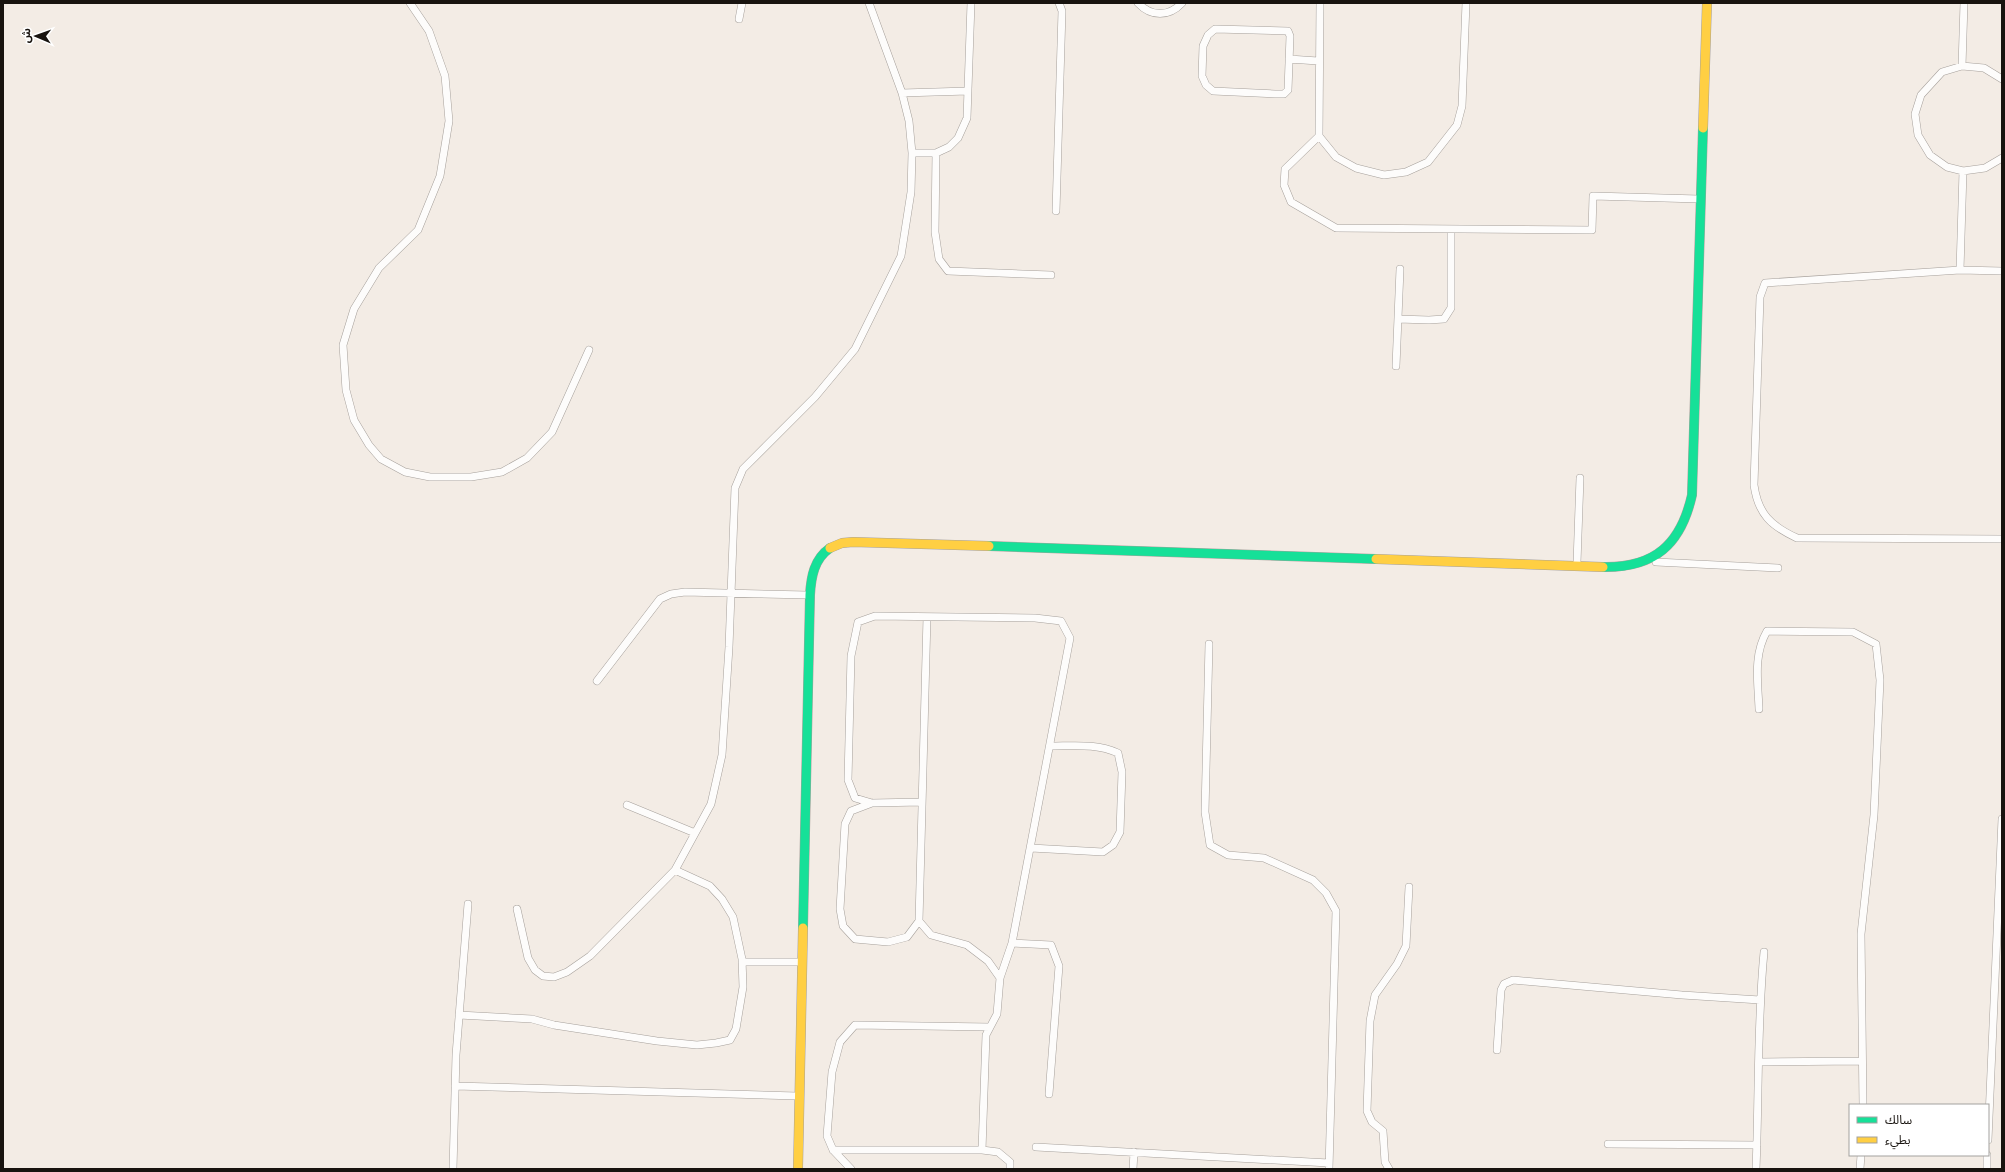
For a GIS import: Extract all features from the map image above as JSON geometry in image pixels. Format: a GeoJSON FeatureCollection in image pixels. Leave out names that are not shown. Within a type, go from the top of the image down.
{"type":"FeatureCollection","features":[{"type":"Feature","properties":{"kind":"street"},"geometry":{"type":"LineString","coordinates":[[798,1169],[810,581],[814,568],[821,556],[827,549],[844,542],[1576,566],[1631,566],[1646,562],[1660,553],[1673,541],[1689,512],[1692,495],[1707,3]]}},
{"type":"Feature","properties":{"kind":"lane"},"geometry":{"type":"LineString","coordinates":[[410,3],[429,31],[445,76],[449,121],[440,176],[418,230],[379,268],[354,309],[343,345],[346,390],[354,420],[369,445],[381,459],[405,472],[430,477],[471,477],[502,472],[527,458],[552,432],[588,350]]}},
{"type":"Feature","properties":{"kind":"lane"},"geometry":{"type":"LineString","coordinates":[[739,19],[742,3]]}},
{"type":"Feature","properties":{"kind":"lane"},"geometry":{"type":"LineString","coordinates":[[517,909],[528,958],[534,970],[543,976],[554,977],[590,956],[675,870],[711,804],[722,755],[735,488],[743,469],[815,397],[856,349],[901,256],[911,192],[912,153],[909,122],[902,93],[869,3]]}},
{"type":"Feature","properties":{"kind":"lane"},"geometry":{"type":"LineString","coordinates":[[912,153],[936,153],[949,147],[958,138],[967,118],[971,3]]}},
{"type":"Feature","properties":{"kind":"lane"},"geometry":{"type":"LineString","coordinates":[[1056,211],[1062,11],[1059,3]]}},
{"type":"Feature","properties":{"kind":"lane"},"geometry":{"type":"LineString","coordinates":[[1138,3],[1151,14],[1168,14],[1182,3]]}},
{"type":"Feature","properties":{"kind":"lane"},"geometry":{"type":"LineString","coordinates":[[1320,3],[1318,61],[1319,136],[1336,156],[1356,168],[1384,174],[1406,172],[1428,162],[1457,125],[1462,106],[1466,3]]}},
{"type":"Feature","properties":{"kind":"lane"},"geometry":{"type":"LineString","coordinates":[[1962,66],[1964,3]]}},
{"type":"Feature","properties":{"kind":"lane"},"geometry":{"type":"LineString","coordinates":[[1215,29],[1288,31],[1290,36],[1289,59],[1288,90],[1284,94],[1213,91],[1206,85],[1202,76],[1204,46],[1208,35],[1215,29]]}},
{"type":"Feature","properties":{"kind":"lane"},"geometry":{"type":"LineString","coordinates":[[1289,59],[1318,61]]}},
{"type":"Feature","properties":{"kind":"lane"},"geometry":{"type":"LineString","coordinates":[[2002,79],[1984,68],[1962,66],[1942,72],[1921,95],[1916,114],[1918,135],[1930,155],[1947,166],[1963,171],[1986,168],[2002,158]]}},
{"type":"Feature","properties":{"kind":"lane"},"geometry":{"type":"LineString","coordinates":[[902,93],[968,91]]}},
{"type":"Feature","properties":{"kind":"lane"},"geometry":{"type":"LineString","coordinates":[[1319,136],[1285,169],[1284,185],[1291,202],[1336,228],[1592,230],[1593,196],[1701,199]]}},
{"type":"Feature","properties":{"kind":"lane"},"geometry":{"type":"LineString","coordinates":[[936,153],[935,232],[939,259],[948,272],[1051,275]]}},
{"type":"Feature","properties":{"kind":"lane"},"geometry":{"type":"LineString","coordinates":[[1960,270],[1963,171]]}},
{"type":"Feature","properties":{"kind":"lane"},"geometry":{"type":"LineString","coordinates":[[1398,319],[1444,319],[1451,308],[1451,229]]}},
{"type":"Feature","properties":{"kind":"lane"},"geometry":{"type":"LineString","coordinates":[[1396,366],[1400,269]]}},
{"type":"Feature","properties":{"kind":"lane"},"geometry":{"type":"LineString","coordinates":[[2002,271],[1960,270],[1765,283],[1760,297],[1754,485],[1756,501],[1766,517],[1780,530],[1797,538],[2002,539]]}},
{"type":"Feature","properties":{"kind":"lane"},"geometry":{"type":"LineString","coordinates":[[1576,566],[1580,478]]}},
{"type":"Feature","properties":{"kind":"lane"},"geometry":{"type":"LineString","coordinates":[[1646,562],[1778,568]]}},
{"type":"Feature","properties":{"kind":"lane"},"geometry":{"type":"LineString","coordinates":[[597,681],[660,599],[671,594],[685,592],[810,595]]}},
{"type":"Feature","properties":{"kind":"lane"},"geometry":{"type":"LineString","coordinates":[[922,802],[872,803],[855,798],[848,780],[851,656],[858,622],[875,616],[1035,618],[1060,621],[1070,638],[1012,943],[1000,978],[998,1014],[986,1035],[982,1150]]}},
{"type":"Feature","properties":{"kind":"lane"},"geometry":{"type":"LineString","coordinates":[[872,803],[851,811],[845,824],[840,909],[843,926],[855,939],[888,942],[907,937],[918,921],[927,617]]}},
{"type":"Feature","properties":{"kind":"lane"},"geometry":{"type":"LineString","coordinates":[[1759,709],[1758,658],[1760,644],[1767,631],[1852,632],[1876,644],[1880,680],[1874,815],[1861,934],[1863,1104]]}},
{"type":"Feature","properties":{"kind":"lane"},"geometry":{"type":"LineString","coordinates":[[1036,1147],[1134,1152],[1329,1166],[1336,911],[1326,894],[1313,880],[1264,858],[1228,855],[1210,845],[1205,812],[1209,644]]}},
{"type":"Feature","properties":{"kind":"lane"},"geometry":{"type":"LineString","coordinates":[[1031,848],[1103,852],[1113,845],[1120,832],[1122,772],[1118,753],[1108,748],[1092,746],[1050,746]]}},
{"type":"Feature","properties":{"kind":"lane"},"geometry":{"type":"LineString","coordinates":[[627,805],[694,833]]}},
{"type":"Feature","properties":{"kind":"lane"},"geometry":{"type":"LineString","coordinates":[[1989,1117],[2002,819]]}},
{"type":"Feature","properties":{"kind":"lane"},"geometry":{"type":"LineString","coordinates":[[459,1015],[532,1019],[554,1025],[657,1041],[697,1044],[716,1043],[730,1040],[736,1029],[744,986],[742,962],[733,916],[722,899],[710,886],[675,870]]}},
{"type":"Feature","properties":{"kind":"lane"},"geometry":{"type":"LineString","coordinates":[[1389,1169],[1385,1162],[1383,1131],[1372,1122],[1367,1111],[1370,1022],[1375,995],[1397,964],[1406,946],[1409,887]]}},
{"type":"Feature","properties":{"kind":"lane"},"geometry":{"type":"LineString","coordinates":[[453,1169],[455,1086],[459,1015],[468,904]]}},
{"type":"Feature","properties":{"kind":"lane"},"geometry":{"type":"LineString","coordinates":[[918,921],[931,935],[967,945],[988,961],[1000,978]]}},
{"type":"Feature","properties":{"kind":"lane"},"geometry":{"type":"LineString","coordinates":[[1012,943],[1051,945],[1058,966],[1049,1094]]}},
{"type":"Feature","properties":{"kind":"lane"},"geometry":{"type":"LineString","coordinates":[[1756,1169],[1760,1062],[1760,1000],[1764,952]]}},
{"type":"Feature","properties":{"kind":"lane"},"geometry":{"type":"LineString","coordinates":[[742,962],[803,962]]}},
{"type":"Feature","properties":{"kind":"lane"},"geometry":{"type":"LineString","coordinates":[[1498,1050],[1501,990],[1504,984],[1513,980],[1682,995],[1760,1000]]}},
{"type":"Feature","properties":{"kind":"lane"},"geometry":{"type":"LineString","coordinates":[[851,1169],[833,1150],[827,1136],[832,1072],[840,1042],[855,1025],[990,1027]]}},
{"type":"Feature","properties":{"kind":"lane"},"geometry":{"type":"LineString","coordinates":[[1760,1062],[1862,1061]]}},
{"type":"Feature","properties":{"kind":"lane"},"geometry":{"type":"LineString","coordinates":[[455,1086],[800,1096]]}},
{"type":"Feature","properties":{"kind":"lane"},"geometry":{"type":"LineString","coordinates":[[1608,1144],[1757,1145]]}},
{"type":"Feature","properties":{"kind":"lane"},"geometry":{"type":"LineString","coordinates":[[833,1150],[982,1150],[998,1152],[1010,1162],[1010,1169]]}},
{"type":"Feature","properties":{"kind":"lane"},"geometry":{"type":"LineString","coordinates":[[1133,1169],[1134,1152]]}},
{"type":"Feature","properties":{"kind":"lane"},"geometry":{"type":"LineString","coordinates":[[1860,1169],[1861,1156]]}},
{"type":"Feature","properties":{"kind":"lane"},"geometry":{"type":"LineString","coordinates":[[1987,1156],[1987,1169]]}},
{"type":"Feature","properties":{"kind":"traffic: fast"},"geometry":{"type":"LineString","coordinates":[[1603,567],[1637,563],[1651,558],[1663,550],[1673,540],[1681,527],[1692,495],[1703,128]]}},
{"type":"Feature","properties":{"kind":"traffic: fast"},"geometry":{"type":"LineString","coordinates":[[989,546],[1376,559]]}},
{"type":"Feature","properties":{"kind":"traffic: fast"},"geometry":{"type":"LineString","coordinates":[[803,928],[810,595],[814,569],[820,557],[830,548]]}},
{"type":"Feature","properties":{"kind":"traffic: slow"},"geometry":{"type":"LineString","coordinates":[[1703,128],[1707,3]]}},
{"type":"Feature","properties":{"kind":"traffic: slow"},"geometry":{"type":"LineString","coordinates":[[830,548],[842,543],[853,542],[989,546]]}},
{"type":"Feature","properties":{"kind":"traffic: slow"},"geometry":{"type":"LineString","coordinates":[[1376,559],[1603,567]]}},
{"type":"Feature","properties":{"kind":"traffic: slow"},"geometry":{"type":"LineString","coordinates":[[798,1169],[803,928]]}}]}
